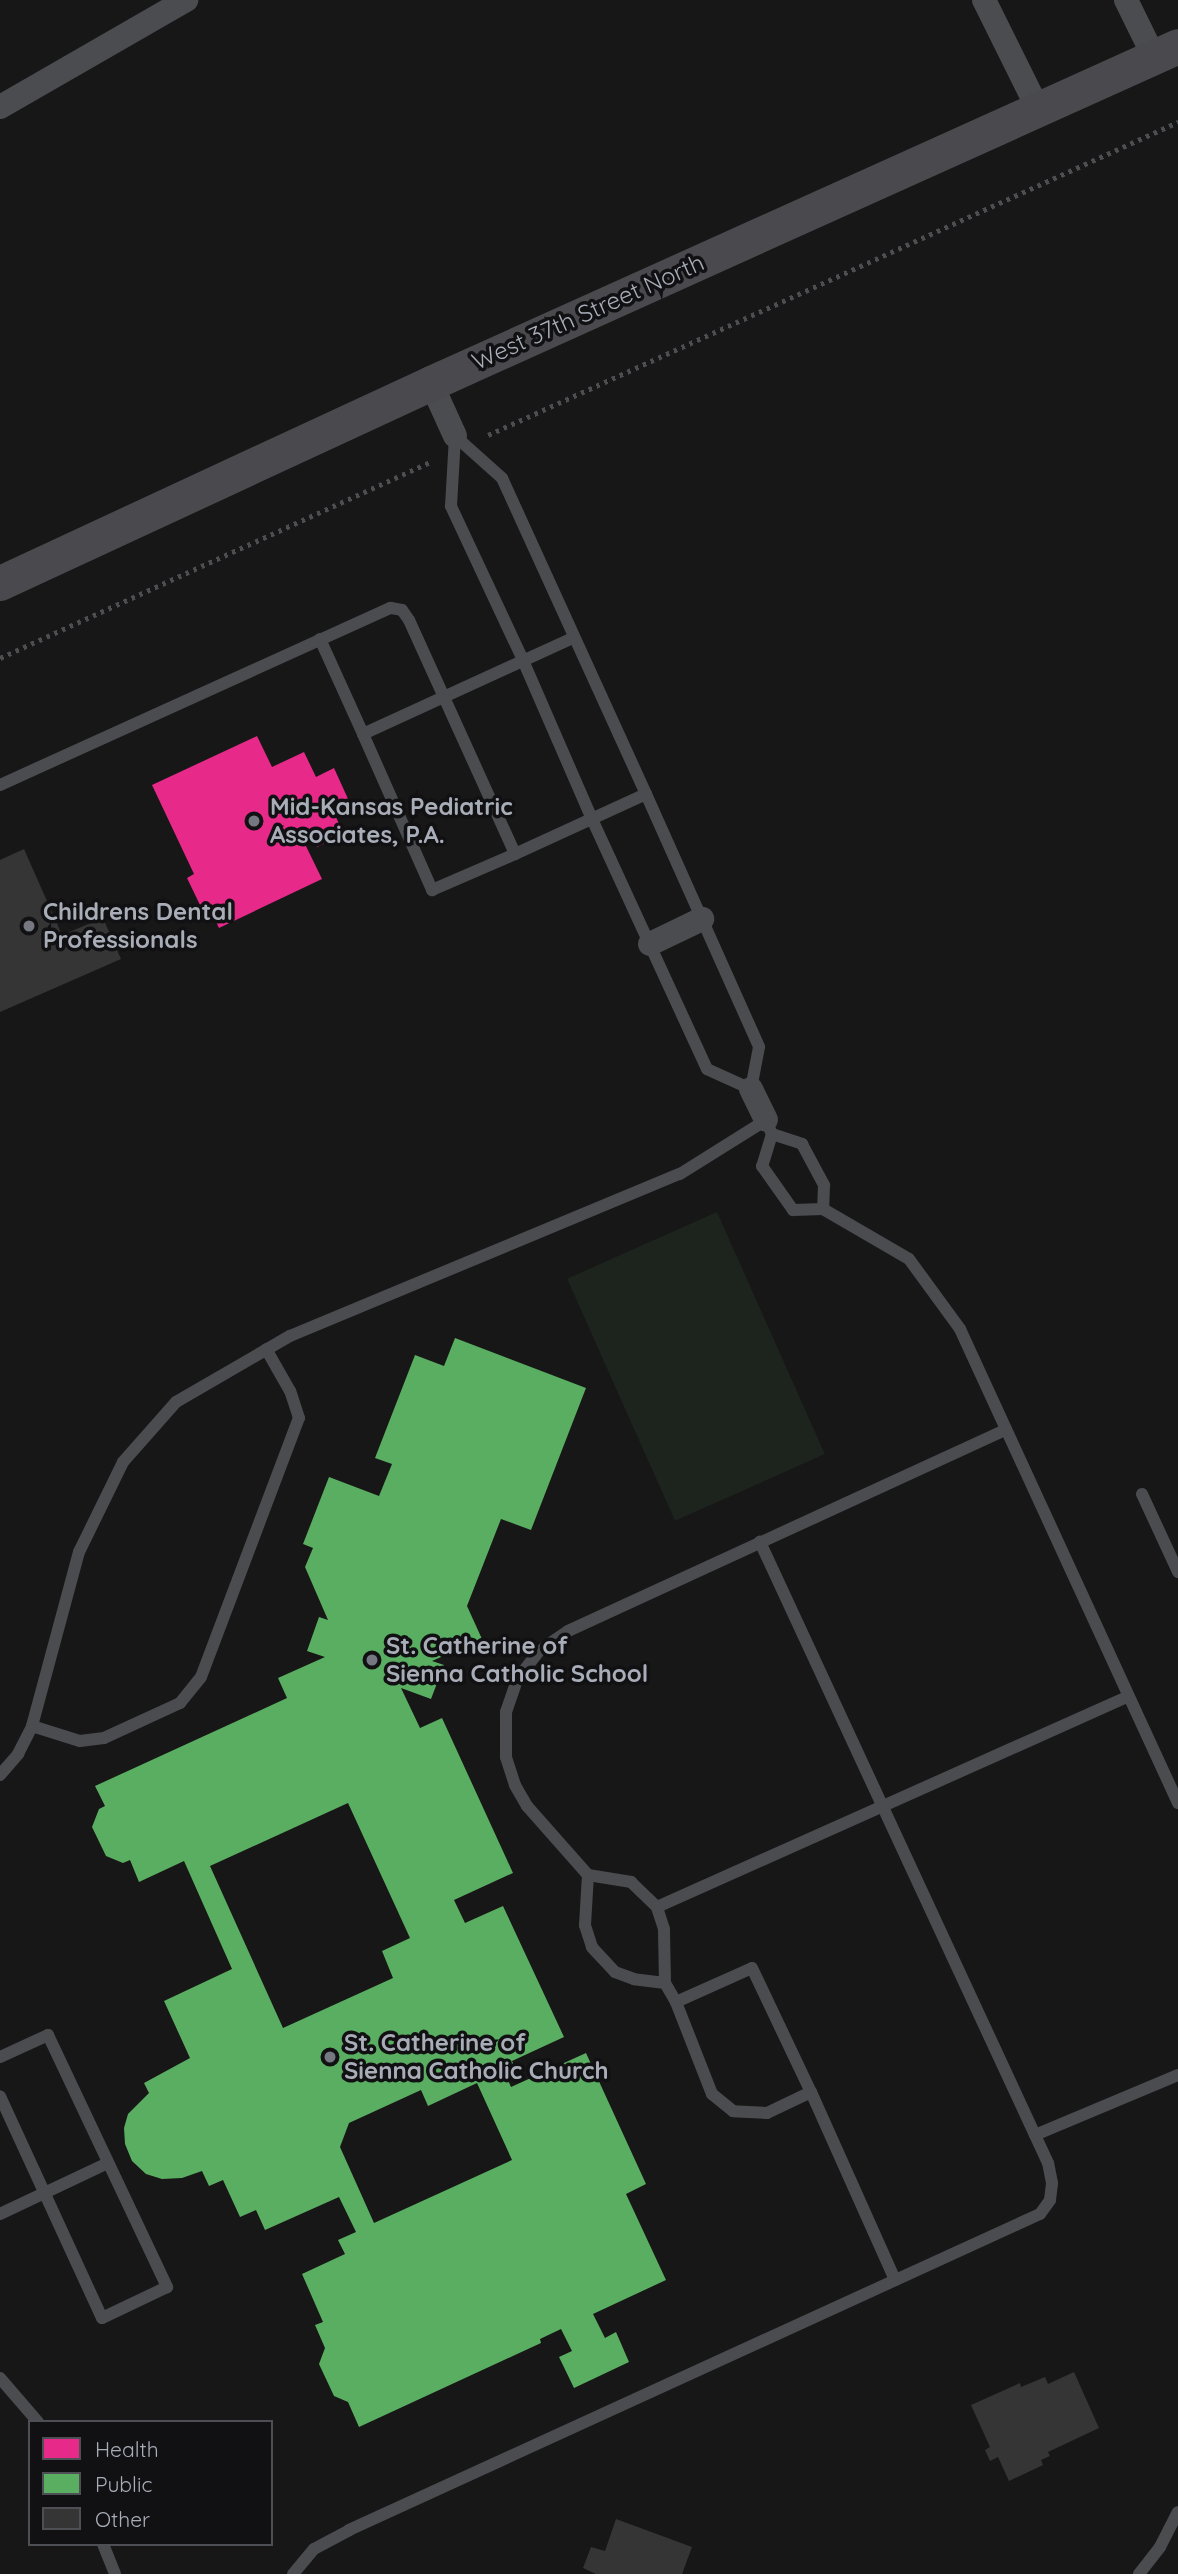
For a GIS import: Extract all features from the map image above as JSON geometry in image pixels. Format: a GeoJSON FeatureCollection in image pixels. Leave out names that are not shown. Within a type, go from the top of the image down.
{"type":"FeatureCollection","features":[{"type":"Feature","properties":{"kind":"street"},"geometry":{"type":"LineString","coordinates":[[0,107],[187,0]]}},
{"type":"Feature","properties":{"kind":"street"},"geometry":{"type":"LineString","coordinates":[[984,0],[1038,110]]}},
{"type":"Feature","properties":{"kind":"street"},"geometry":{"type":"LineString","coordinates":[[1126,0],[1166,52]]}},
{"type":"Feature","properties":{"kind":"street","name":"West 37th Street North"},"geometry":{"type":"LineString","coordinates":[[0,583],[431,383],[1166,52]]}},
{"type":"Feature","properties":{"kind":"street"},"geometry":{"type":"LineString","coordinates":[[431,383],[458,444]]}},
{"type":"Feature","properties":{"kind":"street"},"geometry":{"type":"LineString","coordinates":[[650,944],[702,919]]}},
{"type":"Feature","properties":{"kind":"street"},"geometry":{"type":"LineString","coordinates":[[751,1089],[769,1127]]}},
{"type":"Feature","properties":{"kind":"lane"},"geometry":{"type":"LineString","coordinates":[[458,444],[502,478],[646,794],[759,1047],[751,1089],[707,1069],[592,819],[523,660],[451,506],[458,444]]}},
{"type":"Feature","properties":{"kind":"lane"},"geometry":{"type":"LineString","coordinates":[[0,785],[391,608],[401,610],[445,697],[515,854]]}},
{"type":"Feature","properties":{"kind":"lane"},"geometry":{"type":"LineString","coordinates":[[363,734],[573,638]]}},
{"type":"Feature","properties":{"kind":"lane"},"geometry":{"type":"LineString","coordinates":[[320,639],[432,890],[646,794]]}},
{"type":"Feature","properties":{"kind":"lane"},"geometry":{"type":"LineString","coordinates":[[769,1127],[802,1144],[824,1185],[823,1209]]}},
{"type":"Feature","properties":{"kind":"lane"},"geometry":{"type":"LineString","coordinates":[[769,1127],[762,1166],[793,1210],[823,1209],[909,1259],[960,1329],[1178,1803]]}},
{"type":"Feature","properties":{"kind":"lane"},"geometry":{"type":"LineString","coordinates":[[0,1775],[18,1754],[32,1726],[79,1552],[123,1462],[176,1402],[290,1336],[680,1174],[769,1127]]}},
{"type":"Feature","properties":{"kind":"lane"},"geometry":{"type":"LineString","coordinates":[[32,1726],[80,1741],[104,1738],[180,1703],[201,1677],[299,1418],[290,1391],[266,1349]]}},
{"type":"Feature","properties":{"kind":"lane"},"geometry":{"type":"LineString","coordinates":[[811,2092],[767,2113],[733,2110],[712,2094],[676,2002],[665,1983],[664,1929],[657,1908],[631,1882],[587,1875],[527,1806],[515,1785],[506,1757],[506,1712],[518,1678],[540,1650],[568,1631],[1006,1430]]}},
{"type":"Feature","properties":{"kind":"lane"},"geometry":{"type":"LineString","coordinates":[[1142,1494],[1178,1571]]}},
{"type":"Feature","properties":{"kind":"lane"},"geometry":{"type":"LineString","coordinates":[[293,2574],[314,2549],[349,2530],[1040,2214],[1050,2200],[1052,2183],[1048,2163],[760,1542]]}},
{"type":"Feature","properties":{"kind":"lane"},"geometry":{"type":"LineString","coordinates":[[657,1908],[1128,1697]]}},
{"type":"Feature","properties":{"kind":"lane"},"geometry":{"type":"LineString","coordinates":[[587,1875],[585,1925],[592,1947],[615,1972],[634,1979],[665,1983]]}},
{"type":"Feature","properties":{"kind":"lane"},"geometry":{"type":"LineString","coordinates":[[676,2002],[752,1968],[895,2280]]}},
{"type":"Feature","properties":{"kind":"lane"},"geometry":{"type":"LineString","coordinates":[[0,2057],[48,2035],[167,2287],[103,2318],[0,2096]]}},
{"type":"Feature","properties":{"kind":"lane"},"geometry":{"type":"LineString","coordinates":[[1035,2135],[1178,2075]]}},
{"type":"Feature","properties":{"kind":"lane"},"geometry":{"type":"LineString","coordinates":[[0,2214],[108,2163]]}},
{"type":"Feature","properties":{"kind":"lane"},"geometry":{"type":"LineString","coordinates":[[0,2378],[36,2420]]}},
{"type":"Feature","properties":{"kind":"lane"},"geometry":{"type":"LineString","coordinates":[[1139,2574],[1160,2547],[1178,2512]]}},
{"type":"Feature","properties":{"kind":"lane"},"geometry":{"type":"LineString","coordinates":[[104,2546],[115,2574]]}},
{"type":"Feature","properties":{"kind":"path"},"geometry":{"type":"LineString","coordinates":[[0,658],[458,444],[1178,122]]}},
{"type":"Feature","properties":{"kind":"shaded area"},"geometry":{"type":"Polygon","coordinates":[[[717,1212],[825,1454],[675,1521],[567,1279],[717,1212]]]}},
{"type":"Feature","properties":{"kind":"building: Health","name":"Mid-Kansas Pediatric Associates, P.A."},"geometry":{"type":"Polygon","coordinates":[[[257,736],[272,767],[304,752],[316,777],[334,768],[349,801],[332,809],[344,834],[317,847],[313,838],[304,842],[322,879],[219,928],[206,901],[200,905],[187,878],[194,874],[152,785],[257,736]]]}},
{"type":"Feature","properties":{"kind":"building: Public"},"geometry":{"type":"Polygon","coordinates":[[[455,1338],[586,1388],[531,1530],[501,1519],[467,1606],[482,1639],[432,1661],[444,1665],[431,1699],[401,1688],[420,1728],[442,1718],[513,1873],[454,1900],[465,1923],[503,1906],[564,2037],[512,2061],[514,2066],[504,2071],[511,2087],[586,2053],[646,2184],[626,2194],[666,2280],[593,2314],[605,2338],[616,2332],[629,2362],[574,2388],[559,2357],[572,2351],[561,2329],[540,2339],[541,2343],[359,2427],[348,2402],[334,2396],[319,2364],[325,2348],[315,2325],[323,2322],[302,2274],[345,2254],[338,2240],[356,2232],[339,2197],[265,2230],[256,2210],[240,2217],[223,2180],[209,2186],[202,2171],[182,2178],[162,2179],[146,2174],[132,2161],[125,2144],[124,2128],[128,2114],[149,2093],[144,2083],[190,2058],[164,2001],[232,1969],[184,1861],[139,1882],[130,1860],[123,1863],[106,1856],[92,1827],[99,1809],[105,1806],[95,1786],[287,1698],[278,1678],[325,1657],[307,1651],[319,1617],[328,1620],[305,1567],[313,1548],[303,1544],[329,1477],[379,1496],[392,1464],[375,1458],[415,1355],[444,1366],[455,1338]],[[348,1803],[210,1866],[283,2028],[393,1978],[382,1951],[410,1938],[348,1803]],[[477,2083],[428,2106],[421,2090],[349,2123],[340,2147],[374,2223],[512,2160],[477,2083]]]}},
{"type":"Feature","properties":{"kind":"building: Other","name":"Childrens Dental Professionals"},"geometry":{"type":"Polygon","coordinates":[[[24,849],[62,935],[103,918],[121,959],[0,1012],[0,860],[24,849]]]}},
{"type":"Feature","properties":{"kind":"building: Other"},"geometry":{"type":"Polygon","coordinates":[[[1074,2372],[1099,2428],[1048,2452],[1050,2456],[1041,2460],[1043,2465],[1009,2481],[998,2457],[990,2461],[985,2450],[990,2447],[971,2405],[1020,2383],[1021,2387],[1045,2377],[1048,2384],[1074,2372]]]}},
{"type":"Feature","properties":{"kind":"building: Other"},"geometry":{"type":"Polygon","coordinates":[[[616,2519],[692,2547],[682,2574],[596,2574],[583,2568],[591,2547],[605,2551],[616,2519]]]}},
{"type":"Feature","properties":{"kind":"place","name":"Mid-Kansas Pediatric Associates, P.A."},"geometry":{"type":"Point","coordinates":[254,821]}},
{"type":"Feature","properties":{"kind":"place","name":"Childrens Dental Professionals"},"geometry":{"type":"Point","coordinates":[29,926]}},
{"type":"Feature","properties":{"kind":"place","name":"St. Catherine of Sienna Catholic School"},"geometry":{"type":"Point","coordinates":[372,1660]}},
{"type":"Feature","properties":{"kind":"place","name":"St. Catherine of Sienna Catholic Church"},"geometry":{"type":"Point","coordinates":[330,2057]}}]}
